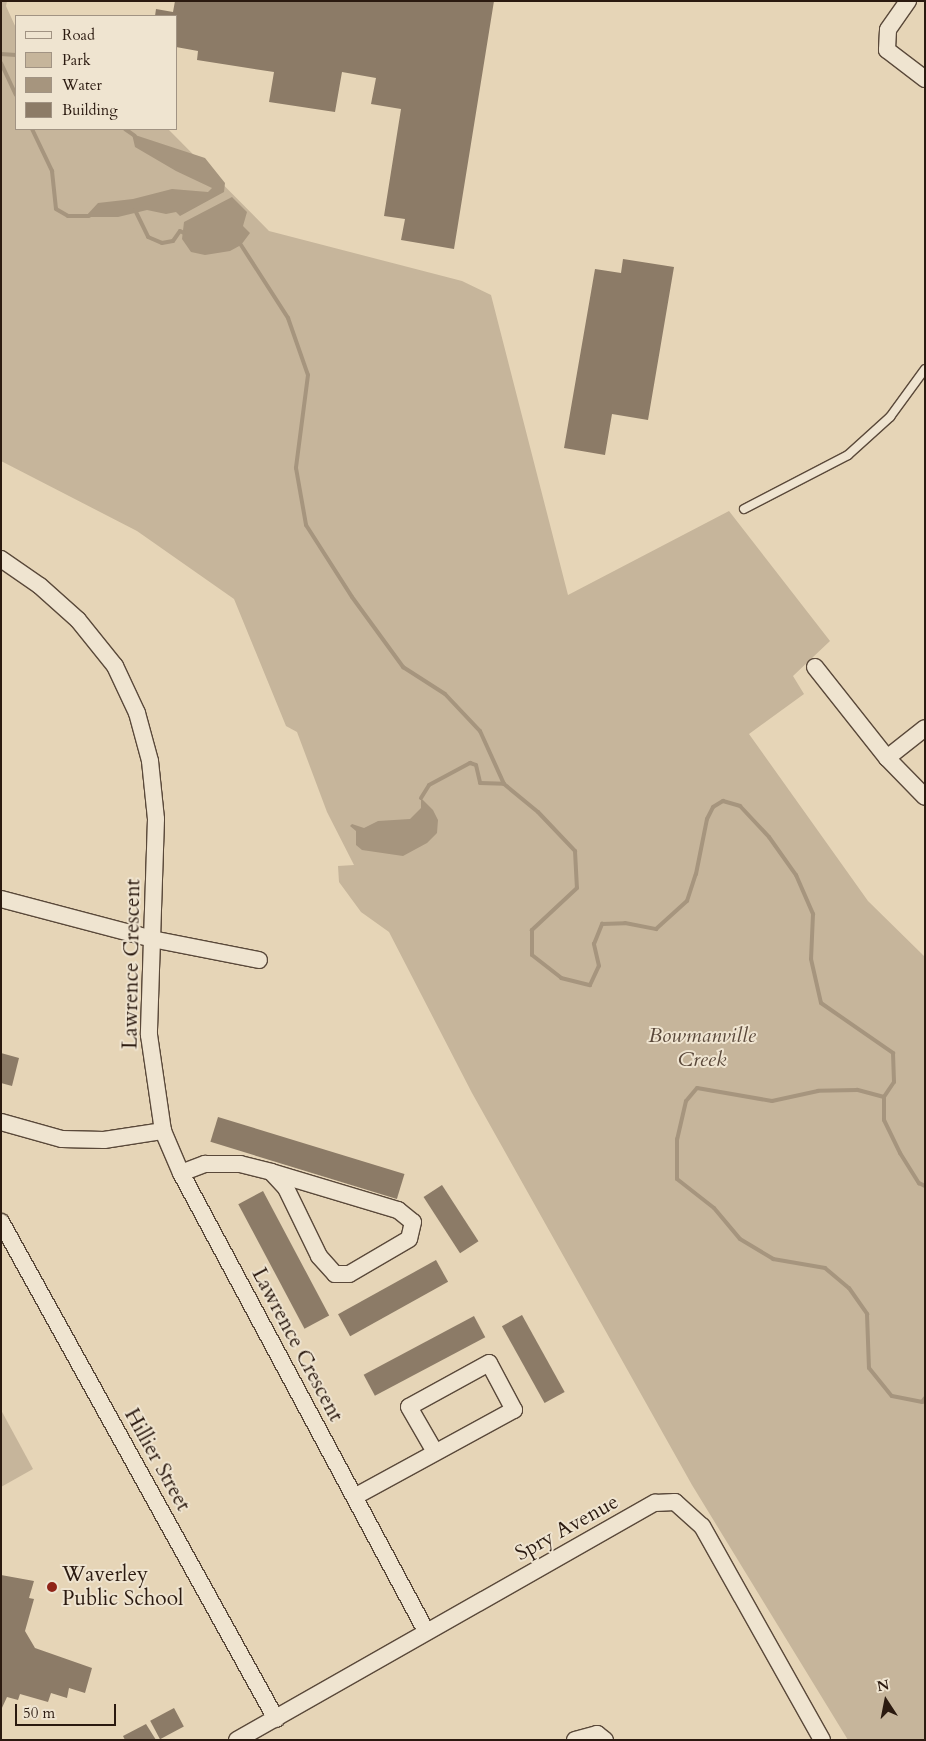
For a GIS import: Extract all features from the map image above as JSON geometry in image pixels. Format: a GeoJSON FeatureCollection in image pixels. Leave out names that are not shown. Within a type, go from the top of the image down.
{"type":"FeatureCollection","features":[{"type":"Feature","properties":{"kind":"street"},"geometry":{"type":"LineString","coordinates":[[908,1],[888,30],[887,50],[925,79]]}},
{"type":"Feature","properties":{"kind":"street","name":"Lawrence Crescent"},"geometry":{"type":"LineString","coordinates":[[1,560],[40,586],[78,620],[115,666],[137,713],[150,761],[156,819],[148,1035],[163,1131],[181,1173],[356,1496],[426,1631]]}},
{"type":"Feature","properties":{"kind":"street"},"geometry":{"type":"LineString","coordinates":[[815,667],[887,758],[925,797]]}},
{"type":"Feature","properties":{"kind":"street"},"geometry":{"type":"LineString","coordinates":[[887,758],[925,728]]}},
{"type":"Feature","properties":{"kind":"street"},"geometry":{"type":"LineString","coordinates":[[1,898],[152,939],[259,960]]}},
{"type":"Feature","properties":{"kind":"street"},"geometry":{"type":"LineString","coordinates":[[1,1122],[62,1139],[104,1140],[163,1131]]}},
{"type":"Feature","properties":{"kind":"street"},"geometry":{"type":"LineString","coordinates":[[181,1173],[205,1164],[240,1164],[271,1172],[398,1210],[413,1222],[409,1239],[349,1274],[335,1274],[319,1256],[286,1188],[271,1172]]}},
{"type":"Feature","properties":{"kind":"street","name":"Hillier Street"},"geometry":{"type":"LineString","coordinates":[[1,1222],[276,1719]]}},
{"type":"Feature","properties":{"kind":"street"},"geometry":{"type":"LineString","coordinates":[[356,1496],[514,1410],[490,1363],[409,1407],[435,1452]]}},
{"type":"Feature","properties":{"kind":"street","name":"Spry Avenue"},"geometry":{"type":"LineString","coordinates":[[237,1740],[426,1631],[655,1503],[675,1502],[702,1526],[822,1740]]}},
{"type":"Feature","properties":{"kind":"street"},"geometry":{"type":"LineString","coordinates":[[575,1740],[597,1734],[605,1740]]}},
{"type":"Feature","properties":{"kind":"lane"},"geometry":{"type":"LineString","coordinates":[[744,509],[848,455],[890,417],[925,369]]}},
{"type":"Feature","properties":{"kind":"green space","name":"Bowmanville Creek"},"geometry":{"type":"Polygon","coordinates":[[[1,1],[7,1],[6,6],[15,26],[15,130],[169,130],[269,231],[462,281],[491,295],[568,595],[729,511],[830,641],[793,676],[804,694],[749,734],[868,901],[925,957],[925,1740],[848,1740],[692,1485],[472,1093],[389,932],[361,912],[339,882],[338,866],[354,865],[327,812],[297,732],[286,726],[234,599],[137,531],[1,461],[1,1]]]}},
{"type":"Feature","properties":{"kind":"green space"},"geometry":{"type":"Polygon","coordinates":[[[1,1410],[33,1469],[1,1487],[1,1410]]]}},
{"type":"Feature","properties":{"kind":"water"},"geometry":{"type":"Polygon","coordinates":[[[132,134],[205,158],[225,183],[224,192],[180,216],[176,212],[166,214],[147,210],[118,217],[85,217],[98,203],[133,199],[172,189],[208,192],[212,188],[176,171],[135,147],[132,134]]]}},
{"type":"Feature","properties":{"kind":"water"},"geometry":{"type":"Polygon","coordinates":[[[232,197],[247,212],[243,226],[250,233],[241,245],[230,251],[205,255],[191,252],[182,239],[184,222],[232,197]]]}},
{"type":"Feature","properties":{"kind":"water"},"geometry":{"type":"Polygon","coordinates":[[[421,798],[433,810],[438,820],[437,833],[427,843],[403,856],[362,850],[356,845],[356,831],[350,826],[352,824],[364,828],[378,821],[410,819],[421,808],[421,798]]]}},
{"type":"Feature","properties":{"kind":"building"},"geometry":{"type":"Polygon","coordinates":[[[175,1],[494,1],[454,249],[401,240],[405,219],[384,216],[401,109],[371,104],[376,78],[342,72],[335,112],[269,102],[274,72],[197,60],[198,51],[178,47],[178,15],[155,15],[156,9],[173,12],[175,1]]]}},
{"type":"Feature","properties":{"kind":"building"},"geometry":{"type":"Polygon","coordinates":[[[623,259],[674,267],[648,420],[612,414],[605,455],[564,448],[595,269],[621,273],[623,259]]]}},
{"type":"Feature","properties":{"kind":"building"},"geometry":{"type":"Polygon","coordinates":[[[1,1053],[19,1058],[12,1086],[1,1083],[1,1053]]]}},
{"type":"Feature","properties":{"kind":"building"},"geometry":{"type":"Polygon","coordinates":[[[218,1117],[404,1174],[397,1199],[210,1142],[218,1117]]]}},
{"type":"Feature","properties":{"kind":"building"},"geometry":{"type":"Polygon","coordinates":[[[442,1185],[478,1241],[460,1253],[424,1197],[442,1185]]]}},
{"type":"Feature","properties":{"kind":"building"},"geometry":{"type":"Polygon","coordinates":[[[263,1191],[329,1315],[304,1329],[238,1204],[263,1191]]]}},
{"type":"Feature","properties":{"kind":"building"},"geometry":{"type":"Polygon","coordinates":[[[436,1260],[448,1282],[350,1336],[338,1314],[436,1260]]]}},
{"type":"Feature","properties":{"kind":"building"},"geometry":{"type":"Polygon","coordinates":[[[522,1315],[565,1392],[545,1403],[502,1326],[522,1315]]]}},
{"type":"Feature","properties":{"kind":"building"},"geometry":{"type":"Polygon","coordinates":[[[474,1316],[485,1337],[375,1396],[364,1375],[474,1316]]]}},
{"type":"Feature","properties":{"kind":"building"},"geometry":{"type":"Polygon","coordinates":[[[1,1575],[34,1581],[29,1598],[34,1599],[25,1631],[35,1648],[92,1668],[85,1693],[69,1688],[67,1698],[51,1693],[48,1702],[20,1694],[18,1700],[7,1697],[1,1710],[1,1575]]]}},
{"type":"Feature","properties":{"kind":"building"},"geometry":{"type":"Polygon","coordinates":[[[174,1708],[184,1727],[160,1739],[150,1721],[174,1708]]]}},
{"type":"Feature","properties":{"kind":"building"},"geometry":{"type":"Polygon","coordinates":[[[146,1724],[156,1740],[125,1740],[123,1736],[146,1724]]]}},
{"type":"Feature","properties":{"kind":"waterway","name":"Bowmanville Creek"},"geometry":{"type":"LineString","coordinates":[[1,54],[15,55]]}},
{"type":"Feature","properties":{"kind":"waterway","name":"Bowmanville Creek"},"geometry":{"type":"LineString","coordinates":[[1,63],[15,93]]}},
{"type":"Feature","properties":{"kind":"waterway","name":"Bowmanville Creek"},"geometry":{"type":"LineString","coordinates":[[32,130],[52,171],[56,209],[68,216],[89,216]]}},
{"type":"Feature","properties":{"kind":"waterway","name":"Bowmanville Creek"},"geometry":{"type":"LineString","coordinates":[[126,130],[135,136]]}},
{"type":"Feature","properties":{"kind":"waterway"},"geometry":{"type":"LineString","coordinates":[[135,210],[148,237],[162,243],[173,241],[180,231],[184,233]]}},
{"type":"Feature","properties":{"kind":"waterway","name":"Bowmanville Creek"},"geometry":{"type":"LineString","coordinates":[[241,245],[288,318],[308,375],[296,468],[306,525],[352,597],[403,667],[445,694],[480,731],[504,784],[538,812],[575,851],[577,888],[532,930],[532,955],[561,978],[590,985],[599,966],[594,944],[602,924],[625,923],[656,929],[687,901],[696,874],[707,819],[713,807],[723,801],[740,806],[769,837],[796,875],[813,914],[811,959],[821,1003],[893,1053],[894,1082],[884,1097],[857,1090],[818,1091],[772,1101],[697,1088],[686,1101],[677,1139],[677,1179],[714,1208],[740,1239],[773,1259],[825,1268],[849,1288],[867,1314],[869,1368],[892,1396],[922,1402],[925,1398]]}},
{"type":"Feature","properties":{"kind":"waterway"},"geometry":{"type":"LineString","coordinates":[[421,798],[429,785],[470,763],[476,765],[480,783],[504,784]]}},
{"type":"Feature","properties":{"kind":"waterway","name":"Bowmanville Creek"},"geometry":{"type":"LineString","coordinates":[[884,1097],[884,1120],[900,1153],[919,1183],[925,1186]]}},
{"type":"Feature","properties":{"kind":"place","name":"Waverley Public School"},"geometry":{"type":"Point","coordinates":[52,1587]}}]}
